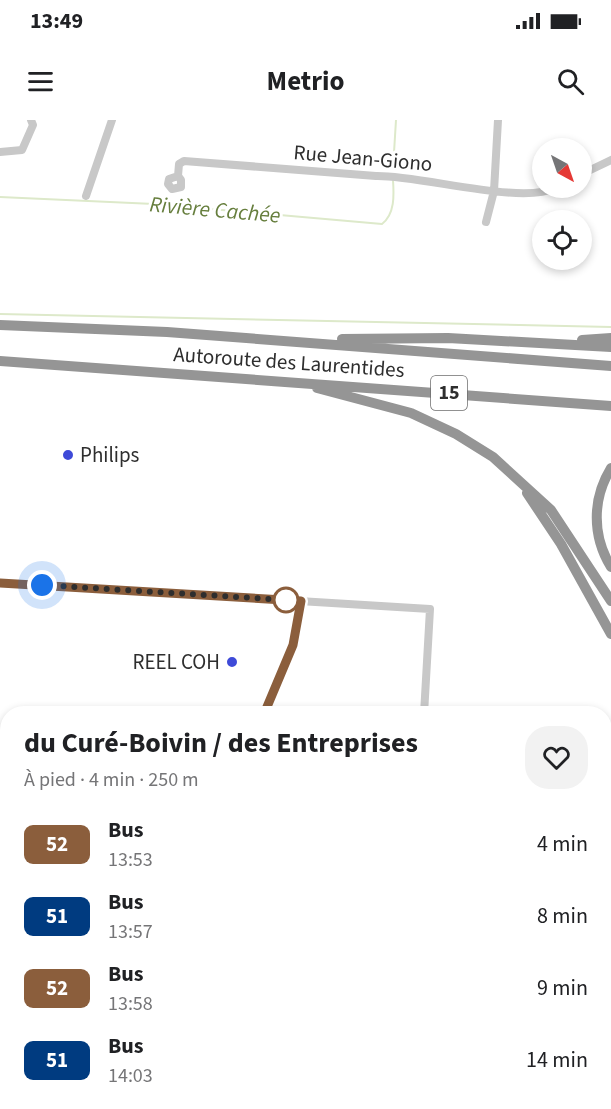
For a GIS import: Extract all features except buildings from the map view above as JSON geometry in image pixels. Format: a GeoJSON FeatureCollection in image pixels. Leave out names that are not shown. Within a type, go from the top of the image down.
{"type":"FeatureCollection","features":[{"type":"Feature","properties":{"kind":"highway","name":"Autoroute des Laurentides"},"geometry":{"type":"LineString","coordinates":[[0,325],[133,330],[611,366]]}},
{"type":"Feature","properties":{"kind":"highway"},"geometry":{"type":"LineString","coordinates":[[293,342],[392,337],[546,342],[611,347]]}},
{"type":"Feature","properties":{"kind":"highway"},"geometry":{"type":"LineString","coordinates":[[546,342],[611,338]]}},
{"type":"Feature","properties":{"kind":"highway","name":"Autoroute des Laurentides"},"geometry":{"type":"LineString","coordinates":[[0,361],[611,406]]}},
{"type":"Feature","properties":{"kind":"highway"},"geometry":{"type":"LineString","coordinates":[[286,381],[388,405],[424,418],[474,445],[516,478],[551,510],[611,601]]}},
{"type":"Feature","properties":{"kind":"highway"},"geometry":{"type":"LineString","coordinates":[[611,468],[601,487],[597,519],[599,540],[611,567]]}},
{"type":"Feature","properties":{"kind":"highway"},"geometry":{"type":"LineString","coordinates":[[516,478],[551,527],[611,634]]}},
{"type":"Feature","properties":{"kind":"street"},"geometry":{"type":"LineString","coordinates":[[0,152],[22,150],[33,125],[31,120]]}},
{"type":"Feature","properties":{"kind":"street"},"geometry":{"type":"LineString","coordinates":[[86,196],[112,120]]}},
{"type":"Feature","properties":{"kind":"street"},"geometry":{"type":"LineString","coordinates":[[486,222],[494,191],[498,120]]}},
{"type":"Feature","properties":{"kind":"street"},"geometry":{"type":"LineString","coordinates":[[592,169],[611,160]]}},
{"type":"Feature","properties":{"kind":"street","name":"Rue Jean-Giono"},"geometry":{"type":"LineString","coordinates":[[178,176],[179,165],[184,161],[399,176],[494,191],[532,192]]}},
{"type":"Feature","properties":{"kind":"street"},"geometry":{"type":"LineString","coordinates":[[0,583],[430,609],[424,706]]}},
{"type":"Feature","properties":{"kind":"street"},"geometry":{"type":"LineString","coordinates":[[267,706],[293,645],[301,601]]}},
{"type":"Feature","properties":{"kind":"waterway","name":"Rivière Cachée"},"geometry":{"type":"LineString","coordinates":[[393,169],[396,120]]}},
{"type":"Feature","properties":{"kind":"waterway","name":"Rivière Cachée"},"geometry":{"type":"LineString","coordinates":[[0,197],[154,204],[382,224],[391,210],[393,180]]}},
{"type":"Feature","properties":{"kind":"waterway"},"geometry":{"type":"LineString","coordinates":[[0,314],[611,327]]}},
{"type":"Feature","properties":{"kind":"bus line","name":"52"},"geometry":{"type":"LineString","coordinates":[[0,583],[301,601],[293,645],[282,677],[268,706]]}},
{"type":"Feature","properties":{"kind":"place","name":"Philips"},"geometry":{"type":"Point","coordinates":[68,455]}},
{"type":"Feature","properties":{"kind":"place","name":"REEL COH"},"geometry":{"type":"Point","coordinates":[232,662]}},
{"type":"Feature","properties":{"kind":"route"},"geometry":{"type":"LineString","coordinates":[[42,585],[286,600]]}}]}
